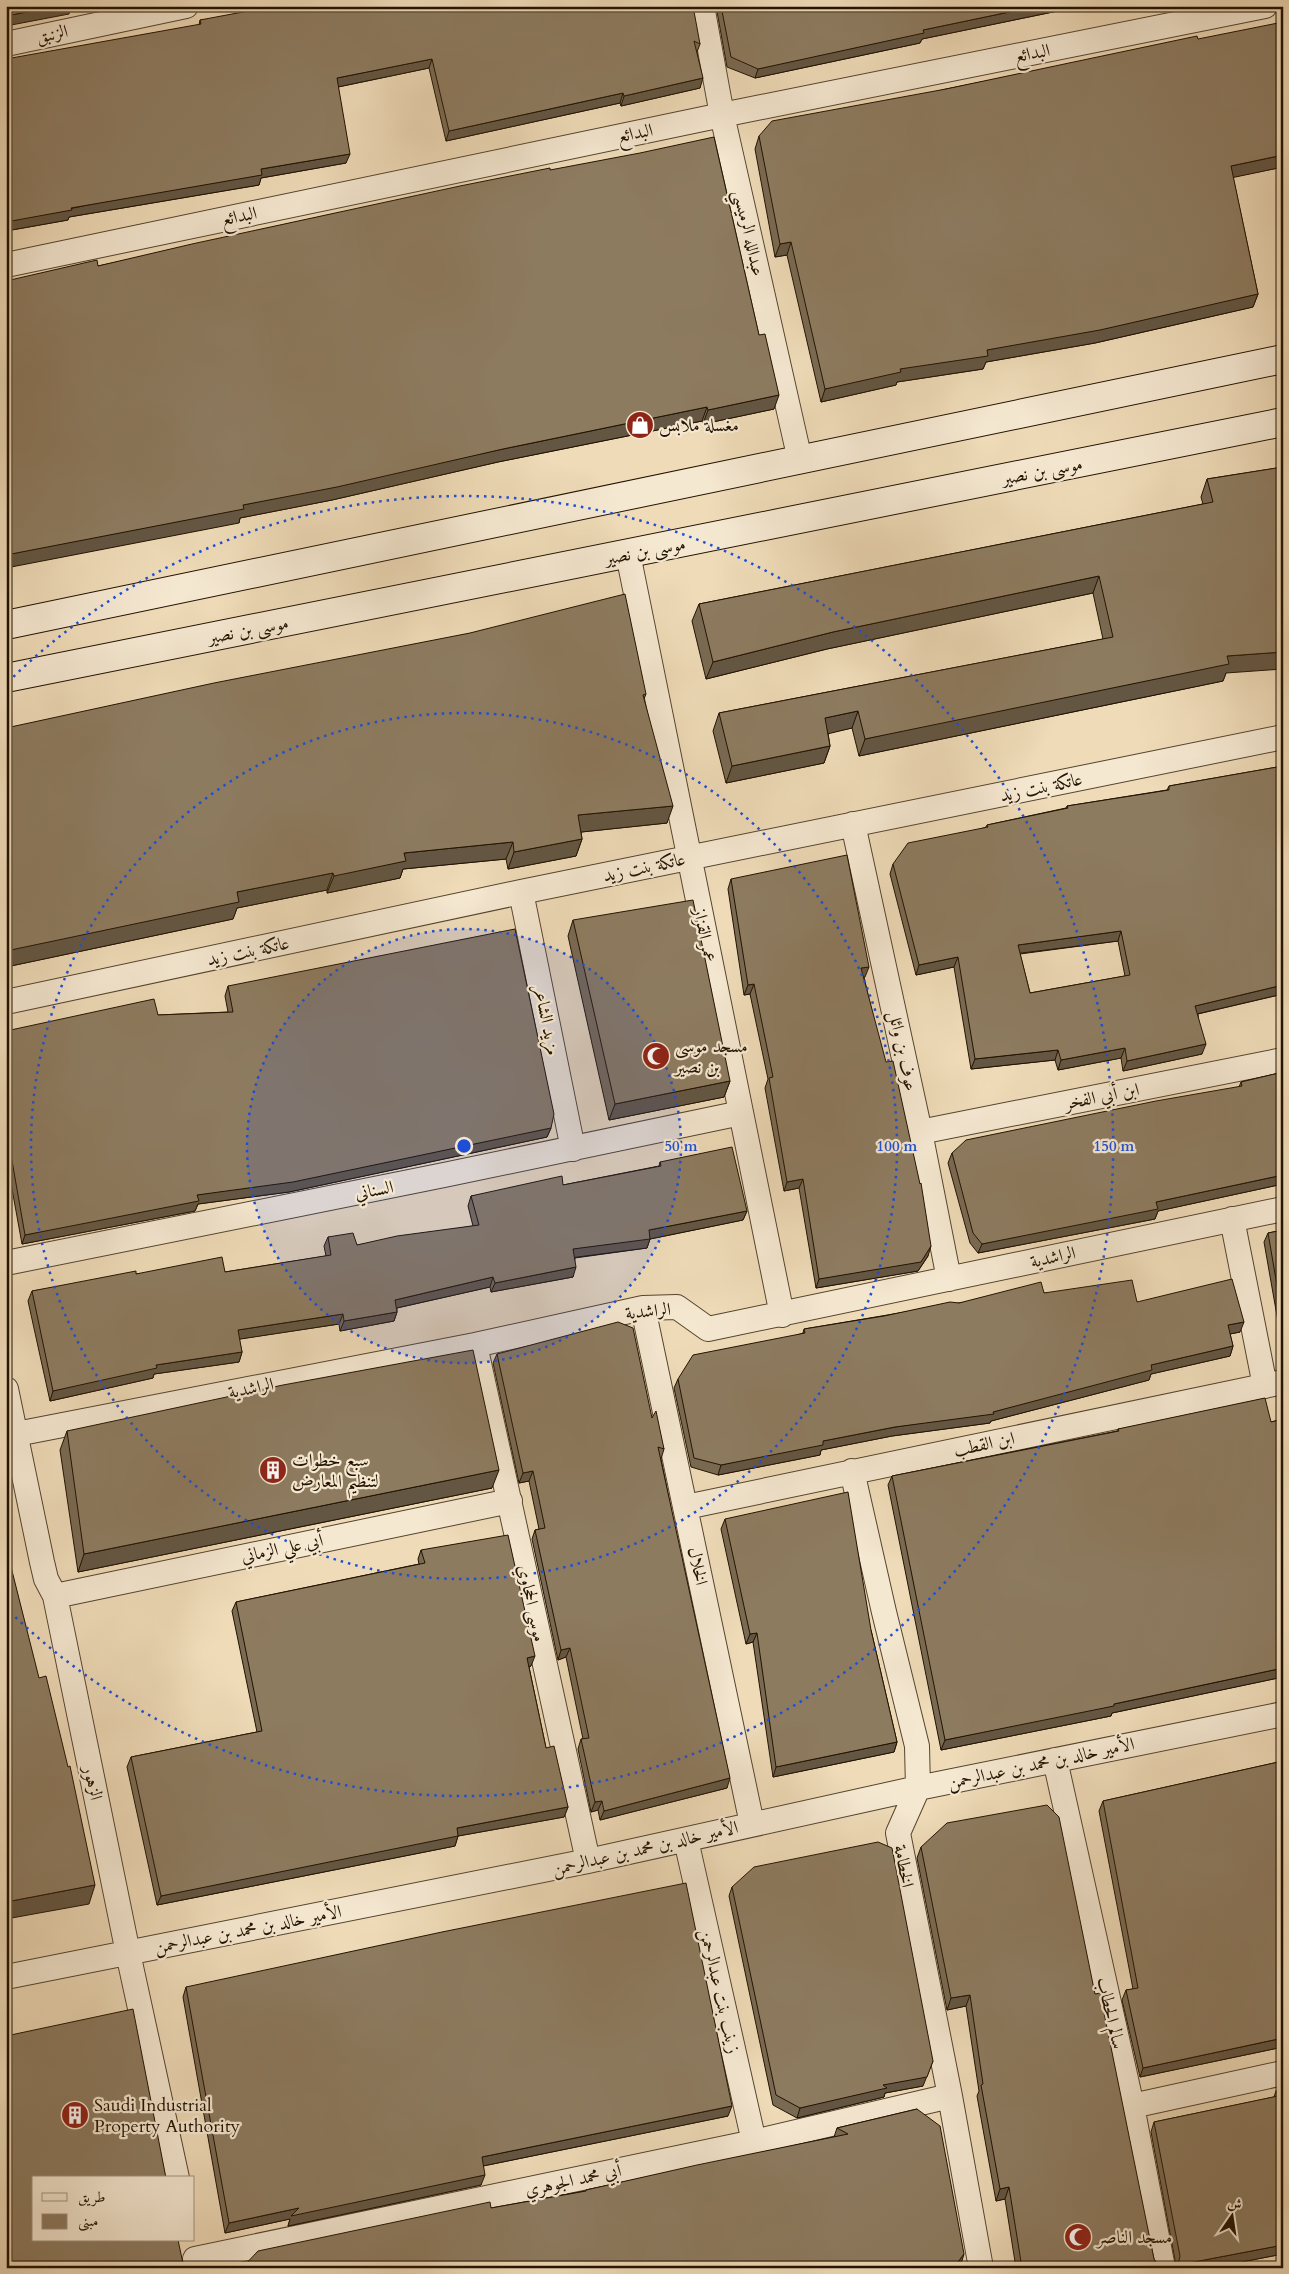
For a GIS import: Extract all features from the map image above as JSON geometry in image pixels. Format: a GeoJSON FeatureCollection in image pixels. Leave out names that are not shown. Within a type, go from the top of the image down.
{"type":"FeatureCollection","features":[{"type":"Feature","properties":{"kind":"street","name":"الزنبق"},"geometry":{"type":"LineString","coordinates":[[6,44],[186,6]]}},
{"type":"Feature","properties":{"kind":"street","name":"عبدالله الرميسي"},"geometry":{"type":"LineString","coordinates":[[702,6],[722,115],[800,460]]}},
{"type":"Feature","properties":{"kind":"street","name":"البدائع"},"geometry":{"type":"LineString","coordinates":[[6,265],[722,115],[1265,6]]}},
{"type":"Feature","properties":{"kind":"street"},"geometry":{"type":"LineString","coordinates":[[6,625],[1283,359]]}},
{"type":"Feature","properties":{"kind":"street","name":"موسى بن نصير"},"geometry":{"type":"LineString","coordinates":[[6,678],[1283,422]]}},
{"type":"Feature","properties":{"kind":"street","name":"عمر القزاز"},"geometry":{"type":"LineString","coordinates":[[628,554],[782,1315]]}},
{"type":"Feature","properties":{"kind":"street","name":"عاتكة بنت زيد"},"geometry":{"type":"LineString","coordinates":[[6,1002],[690,857],[1283,738]]}},
{"type":"Feature","properties":{"kind":"street","name":"عوف بن وائل"},"geometry":{"type":"LineString","coordinates":[[853,824],[920,1132],[949,1279]]}},
{"type":"Feature","properties":{"kind":"street","name":"مزيد الشاعر"},"geometry":{"type":"LineString","coordinates":[[521,892],[573,1148]]}},
{"type":"Feature","properties":{"kind":"street","name":"ابن أبي الفخر"},"geometry":{"type":"LineString","coordinates":[[920,1132],[1283,1060]]}},
{"type":"Feature","properties":{"kind":"street","name":"السناني"},"geometry":{"type":"LineString","coordinates":[[6,1263],[741,1113]]}},
{"type":"Feature","properties":{"kind":"street","name":"الراشدية"},"geometry":{"type":"LineString","coordinates":[[11,1435],[475,1345],[643,1308],[677,1307],[708,1329],[1283,1209]]}},
{"type":"Feature","properties":{"kind":"street"},"geometry":{"type":"LineString","coordinates":[[1232,1219],[1274,1384]]}},
{"type":"Feature","properties":{"kind":"street","name":"الخلال"},"geometry":{"type":"LineString","coordinates":[[643,1308],[752,1824]]}},
{"type":"Feature","properties":{"kind":"street","name":"موسى الحجاوي"},"geometry":{"type":"LineString","coordinates":[[475,1345],[588,1861]]}},
{"type":"Feature","properties":{"kind":"street","name":"ابن القطب"},"geometry":{"type":"LineString","coordinates":[[686,1507],[1274,1384]]}},
{"type":"Feature","properties":{"kind":"street","name":"الزهور"},"geometry":{"type":"LineString","coordinates":[[6,1389],[11,1435],[46,1579],[55,1596],[128,1953],[177,2176]]}},
{"type":"Feature","properties":{"kind":"street","name":"الخطامة"},"geometry":{"type":"LineString","coordinates":[[852,1471],[917,1746],[918,1788],[898,1833],[950,2096],[981,2268]]}},
{"type":"Feature","properties":{"kind":"street","name":"أبي علي الزماني"},"geometry":{"type":"LineString","coordinates":[[55,1596],[510,1501]]}},
{"type":"Feature","properties":{"kind":"street","name":"الأمير خالد بن محمد بن عبدالرحمن"},"geometry":{"type":"LineString","coordinates":[[6,1977],[588,1861],[918,1788],[1283,1714]]}},
{"type":"Feature","properties":{"kind":"street","name":"سالم الحطاب"},"geometry":{"type":"LineString","coordinates":[[1054,1760],[1132,2106],[1163,2268]]}},
{"type":"Feature","properties":{"kind":"street","name":"زينب بنت عبدالرحمن"},"geometry":{"type":"LineString","coordinates":[[686,1840],[754,2142]]}},
{"type":"Feature","properties":{"kind":"street"},"geometry":{"type":"LineString","coordinates":[[1132,2106],[1283,2073]]}},
{"type":"Feature","properties":{"kind":"street","name":"أبي محمد الجوهري"},"geometry":{"type":"LineString","coordinates":[[194,2256],[754,2142],[950,2096]]}},
{"type":"Feature","properties":{"kind":"building"},"geometry":{"type":"Polygon","coordinates":[[[6,6],[57,6],[6,16],[6,6]]]}},
{"type":"Feature","properties":{"kind":"building"},"geometry":{"type":"Polygon","coordinates":[[[275,6],[693,6],[700,44],[694,41],[703,78],[624,96],[623,93],[449,131],[432,59],[337,78],[350,154],[261,169],[262,175],[71,208],[72,210],[6,222],[6,59],[201,24],[200,20],[275,6]]]}},
{"type":"Feature","properties":{"kind":"building"},"geometry":{"type":"Polygon","coordinates":[[[721,6],[1038,6],[923,30],[924,33],[758,69],[731,57],[721,6]]]}},
{"type":"Feature","properties":{"kind":"building"},"geometry":{"type":"Polygon","coordinates":[[[1283,22],[1283,155],[1231,166],[1258,294],[1100,330],[987,350],[988,356],[900,369],[901,372],[825,389],[791,242],[780,244],[759,136],[772,121],[946,89],[1197,36],[1198,39],[1283,22]]]}},
{"type":"Feature","properties":{"kind":"building"},"geometry":{"type":"Polygon","coordinates":[[[714,137],[759,335],[765,334],[779,395],[708,410],[707,407],[503,449],[337,487],[243,505],[244,509],[6,555],[6,281],[97,260],[98,266],[460,186],[640,153],[714,137]]]}},
{"type":"Feature","properties":{"kind":"building"},"geometry":{"type":"Polygon","coordinates":[[[1283,467],[1283,652],[1227,656],[1229,664],[865,739],[858,711],[825,718],[830,746],[732,766],[719,713],[1113,637],[1099,576],[833,632],[713,662],[699,604],[1213,502],[1207,479],[1283,467]]]}},
{"type":"Feature","properties":{"kind":"building"},"geometry":{"type":"Polygon","coordinates":[[[625,594],[646,694],[643,695],[673,806],[578,815],[582,839],[514,852],[513,842],[404,853],[406,861],[334,876],[333,873],[237,892],[239,902],[6,951],[6,728],[214,683],[470,633],[625,594]]]}},
{"type":"Feature","properties":{"kind":"building"},"geometry":{"type":"Polygon","coordinates":[[[1283,766],[1283,985],[1195,1006],[1206,1044],[1127,1061],[1125,1048],[1061,1060],[1058,1050],[975,1059],[958,957],[919,965],[893,864],[908,843],[988,827],[987,825],[1068,808],[1067,806],[1169,790],[1169,786],[1283,766]],[[1121,931],[1018,945],[1030,993],[1130,975],[1121,931]]]}},
{"type":"Feature","properties":{"kind":"building"},"geometry":{"type":"Polygon","coordinates":[[[847,855],[869,967],[861,968],[886,1062],[893,1061],[921,1183],[931,1246],[921,1262],[819,1279],[803,1179],[787,1182],[769,1078],[773,1077],[754,984],[748,985],[731,879],[847,855]]]}},
{"type":"Feature","properties":{"kind":"building"},"geometry":{"type":"Polygon","coordinates":[[[693,900],[730,1081],[615,1104],[573,920],[693,900]]]}},
{"type":"Feature","properties":{"kind":"building"},"geometry":{"type":"Polygon","coordinates":[[[515,929],[554,1114],[551,1128],[293,1182],[197,1195],[199,1201],[25,1235],[6,1132],[6,1031],[154,999],[158,1015],[233,1012],[228,986],[515,929]]]}},
{"type":"Feature","properties":{"kind":"building"},"geometry":{"type":"Polygon","coordinates":[[[1283,1072],[1283,1175],[1156,1202],[1158,1209],[982,1244],[973,1233],[952,1153],[966,1140],[1156,1101],[1242,1086],[1241,1082],[1283,1072]]]}},
{"type":"Feature","properties":{"kind":"building"},"geometry":{"type":"Polygon","coordinates":[[[732,1147],[747,1211],[649,1230],[650,1239],[573,1249],[576,1267],[495,1283],[493,1277],[395,1300],[397,1312],[344,1321],[343,1314],[238,1330],[242,1352],[156,1365],[157,1368],[53,1391],[32,1291],[136,1271],[136,1274],[222,1257],[225,1272],[331,1255],[328,1237],[353,1233],[357,1245],[397,1236],[479,1225],[471,1196],[562,1176],[563,1185],[661,1166],[660,1162],[732,1147]]]}},
{"type":"Feature","properties":{"kind":"building"},"geometry":{"type":"Polygon","coordinates":[[[1283,1230],[1283,1320],[1268,1233],[1283,1230]]]}},
{"type":"Feature","properties":{"kind":"building"},"geometry":{"type":"Polygon","coordinates":[[[1232,1279],[1244,1322],[1228,1325],[1233,1346],[1151,1365],[1152,1370],[993,1412],[994,1414],[895,1427],[823,1441],[823,1445],[721,1465],[694,1458],[678,1379],[693,1355],[805,1333],[804,1329],[884,1316],[950,1302],[959,1303],[1041,1282],[1044,1293],[1132,1280],[1137,1302],[1232,1279]]]}},
{"type":"Feature","properties":{"kind":"building"},"geometry":{"type":"Polygon","coordinates":[[[618,1322],[633,1328],[652,1418],[656,1411],[664,1449],[658,1447],[730,1778],[604,1811],[602,1801],[595,1802],[581,1739],[589,1738],[570,1648],[561,1650],[535,1530],[545,1528],[533,1471],[523,1473],[497,1354],[618,1322]]]}},
{"type":"Feature","properties":{"kind":"building","name":"سبع خطوات لتنظيم المعارض"},"geometry":{"type":"Polygon","coordinates":[[[473,1350],[499,1470],[84,1554],[67,1431],[283,1385],[473,1350]]]}},
{"type":"Feature","properties":{"kind":"building"},"geometry":{"type":"Polygon","coordinates":[[[1265,1398],[1271,1422],[1283,1419],[1283,1668],[1114,1704],[1114,1706],[945,1740],[892,1476],[1119,1431],[1118,1429],[1265,1398]]]}},
{"type":"Feature","properties":{"kind":"building"},"geometry":{"type":"Polygon","coordinates":[[[848,1492],[871,1630],[897,1742],[776,1767],[757,1633],[750,1634],[725,1519],[848,1492]]]}},
{"type":"Feature","properties":{"kind":"building"},"geometry":{"type":"Polygon","coordinates":[[[508,1535],[535,1656],[527,1658],[546,1748],[554,1746],[568,1807],[457,1828],[458,1836],[161,1896],[131,1757],[262,1731],[236,1602],[425,1563],[421,1550],[508,1535]]]}},
{"type":"Feature","properties":{"kind":"building"},"geometry":{"type":"Polygon","coordinates":[[[6,1547],[39,1678],[46,1676],[68,1767],[70,1766],[95,1885],[6,1902],[6,1547]]]}},
{"type":"Feature","properties":{"kind":"building"},"geometry":{"type":"Polygon","coordinates":[[[1283,1761],[1283,2038],[1143,2068],[1126,1990],[1138,1988],[1103,1801],[1283,1761]]]}},
{"type":"Feature","properties":{"kind":"building"},"geometry":{"type":"Polygon","coordinates":[[[1047,1805],[1059,1817],[1095,1994],[1100,1993],[1154,2259],[1159,2267],[1022,2268],[1009,2187],[1000,2189],[981,2085],[983,2084],[970,1995],[951,1998],[921,1847],[947,1823],[1047,1805]]]}},
{"type":"Feature","properties":{"kind":"building"},"geometry":{"type":"Polygon","coordinates":[[[878,1842],[892,1848],[933,2061],[927,2077],[883,2085],[887,2088],[800,2108],[776,2095],[732,1887],[754,1867],[878,1842]]]}},
{"type":"Feature","properties":{"kind":"building"},"geometry":{"type":"Polygon","coordinates":[[[686,1883],[732,2106],[482,2157],[485,2175],[291,2216],[299,2208],[229,2223],[186,1987],[442,1932],[686,1883]]]}},
{"type":"Feature","properties":{"kind":"building","name":"Saudi Industrial Property Authority"},"geometry":{"type":"Polygon","coordinates":[[[133,2009],[166,2176],[32,2176],[32,2242],[178,2242],[184,2268],[6,2268],[6,2036],[133,2009]]]}},
{"type":"Feature","properties":{"kind":"building"},"geometry":{"type":"Polygon","coordinates":[[[1283,2089],[1283,2245],[1178,2265],[1180,2256],[1154,2122],[1278,2096],[1276,2091],[1283,2089]]]}},
{"type":"Feature","properties":{"kind":"building"},"geometry":{"type":"Polygon","coordinates":[[[917,2109],[940,2126],[964,2254],[954,2267],[950,2268],[242,2268],[258,2251],[490,2202],[491,2208],[586,2191],[697,2165],[848,2134],[837,2128],[917,2109]]]}},
{"type":"Feature","properties":{"kind":"place","name":"مغسلة ملابس"},"geometry":{"type":"Point","coordinates":[640,425]}},
{"type":"Feature","properties":{"kind":"place","name":"مسجد موسى بن نصير"},"geometry":{"type":"Point","coordinates":[656,1056]}},
{"type":"Feature","properties":{"kind":"place","name":"سبع خطوات لتنظيم المعارض"},"geometry":{"type":"Point","coordinates":[273,1470]}},
{"type":"Feature","properties":{"kind":"place","name":"Saudi Industrial Property Authority"},"geometry":{"type":"Point","coordinates":[75,2115]}},
{"type":"Feature","properties":{"kind":"place","name":"مسجد الناصر"},"geometry":{"type":"Point","coordinates":[1078,2237]}}]}
